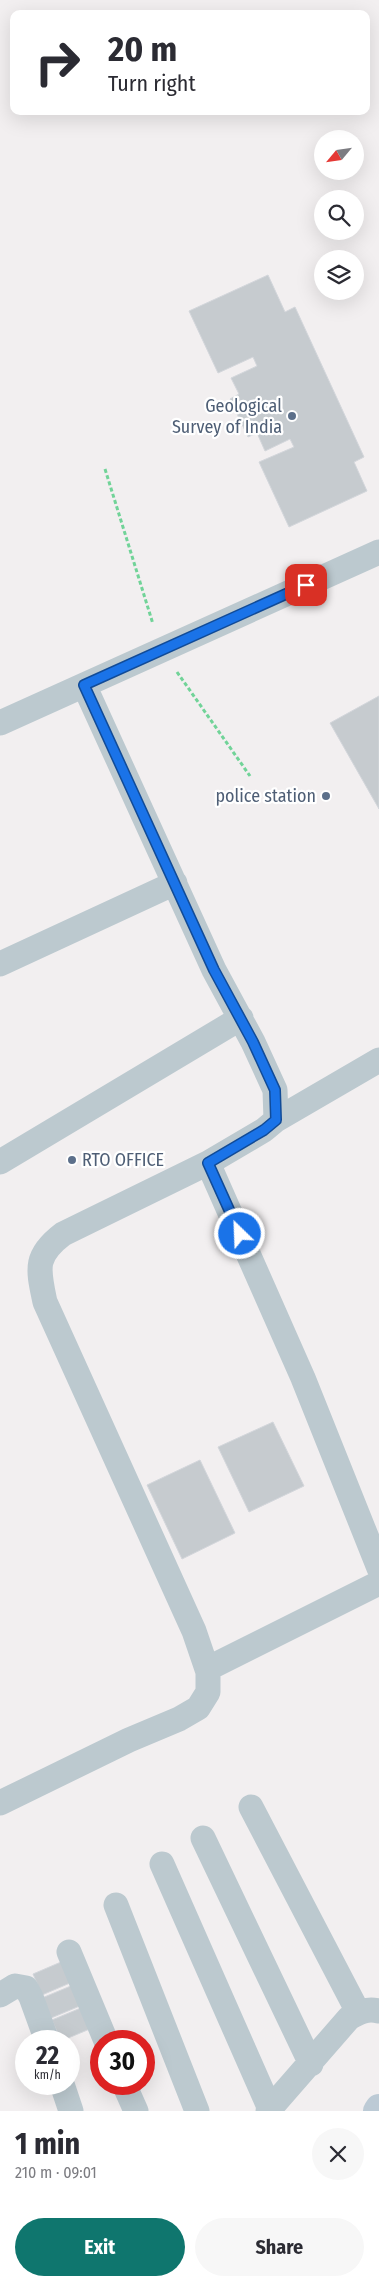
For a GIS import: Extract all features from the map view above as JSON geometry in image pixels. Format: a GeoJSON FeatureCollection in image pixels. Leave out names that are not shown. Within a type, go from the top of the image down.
{"type":"FeatureCollection","features":[{"type":"Feature","properties":{"kind":"street"},"geometry":{"type":"LineString","coordinates":[[0,723],[379,552]]}},
{"type":"Feature","properties":{"kind":"street"},"geometry":{"type":"LineString","coordinates":[[84,685],[214,970],[241,1018],[275,1090],[276,1120]]}},
{"type":"Feature","properties":{"kind":"street"},"geometry":{"type":"LineString","coordinates":[[0,964],[175,883]]}},
{"type":"Feature","properties":{"kind":"street"},"geometry":{"type":"LineString","coordinates":[[0,1162],[241,1018]]}},
{"type":"Feature","properties":{"kind":"street"},"geometry":{"type":"LineString","coordinates":[[0,1804],[129,1740],[179,1719],[198,1708],[208,1692],[207,1669],[194,1631],[44,1302],[39,1273],[40,1260],[48,1245],[63,1234],[208,1163],[264,1130],[276,1120],[379,1060]]}},
{"type":"Feature","properties":{"kind":"street"},"geometry":{"type":"LineString","coordinates":[[208,1163],[303,1378],[379,1568]]}},
{"type":"Feature","properties":{"kind":"street"},"geometry":{"type":"LineString","coordinates":[[207,1669],[379,1583]]}},
{"type":"Feature","properties":{"kind":"street"},"geometry":{"type":"LineString","coordinates":[[162,1864],[269,2110],[311,2064],[349,2018],[369,2011],[251,1807]]}},
{"type":"Feature","properties":{"kind":"street"},"geometry":{"type":"LineString","coordinates":[[203,1838],[311,2064]]}},
{"type":"Feature","properties":{"kind":"street"},"geometry":{"type":"LineString","coordinates":[[116,1906],[197,2111]]}},
{"type":"Feature","properties":{"kind":"street"},"geometry":{"type":"LineString","coordinates":[[69,1952],[101,2030]]}},
{"type":"Feature","properties":{"kind":"street"},"geometry":{"type":"LineString","coordinates":[[0,1995],[15,1986],[26,1988],[43,2030]]}},
{"type":"Feature","properties":{"kind":"street"},"geometry":{"type":"LineString","coordinates":[[66,2095],[71,2111]]}},
{"type":"Feature","properties":{"kind":"street"},"geometry":{"type":"LineString","coordinates":[[129,2095],[136,2111]]}},
{"type":"Feature","properties":{"kind":"path"},"geometry":{"type":"LineString","coordinates":[[105,469],[162,650],[250,776]]}},
{"type":"Feature","properties":{"kind":"building","name":"Geological Survey of India"},"geometry":{"type":"Polygon","coordinates":[[[268,275],[285,312],[295,307],[364,457],[354,462],[367,491],[289,527],[259,462],[294,447],[290,439],[265,451],[257,433],[248,437],[230,399],[239,394],[231,378],[257,366],[253,357],[218,373],[189,311],[268,275]]]}},
{"type":"Feature","properties":{"kind":"building"},"geometry":{"type":"Polygon","coordinates":[[[379,696],[379,809],[330,723],[379,696]]]}},
{"type":"Feature","properties":{"kind":"building"},"geometry":{"type":"Polygon","coordinates":[[[273,1422],[304,1486],[249,1512],[218,1447],[273,1422]]]}},
{"type":"Feature","properties":{"kind":"building"},"geometry":{"type":"Polygon","coordinates":[[[200,1460],[235,1533],[182,1559],[147,1485],[200,1460]]]}},
{"type":"Feature","properties":{"kind":"building"},"geometry":{"type":"Polygon","coordinates":[[[68,1959],[77,1980],[42,1995],[33,1974],[68,1959]]]}},
{"type":"Feature","properties":{"kind":"building"},"geometry":{"type":"Polygon","coordinates":[[[78,1983],[87,2003],[51,2018],[42,1998],[78,1983]]]}},
{"type":"Feature","properties":{"kind":"building"},"geometry":{"type":"Polygon","coordinates":[[[88,2005],[97,2026],[80,2033],[80,2030],[56,2030],[52,2020],[88,2005]]]}},
{"type":"Feature","properties":{"kind":"place","name":"Geological Survey of India"},"geometry":{"type":"Point","coordinates":[292,416]}},
{"type":"Feature","properties":{"kind":"place","name":"police station"},"geometry":{"type":"Point","coordinates":[326,796]}},
{"type":"Feature","properties":{"kind":"place","name":"RTO OFFICE"},"geometry":{"type":"Point","coordinates":[72,1160]}},
{"type":"Feature","properties":{"kind":"route"},"geometry":{"type":"LineString","coordinates":[[240,1234],[208,1163],[264,1130],[276,1120],[275,1090],[253,1042],[214,970],[84,685],[306,585]]}}]}
